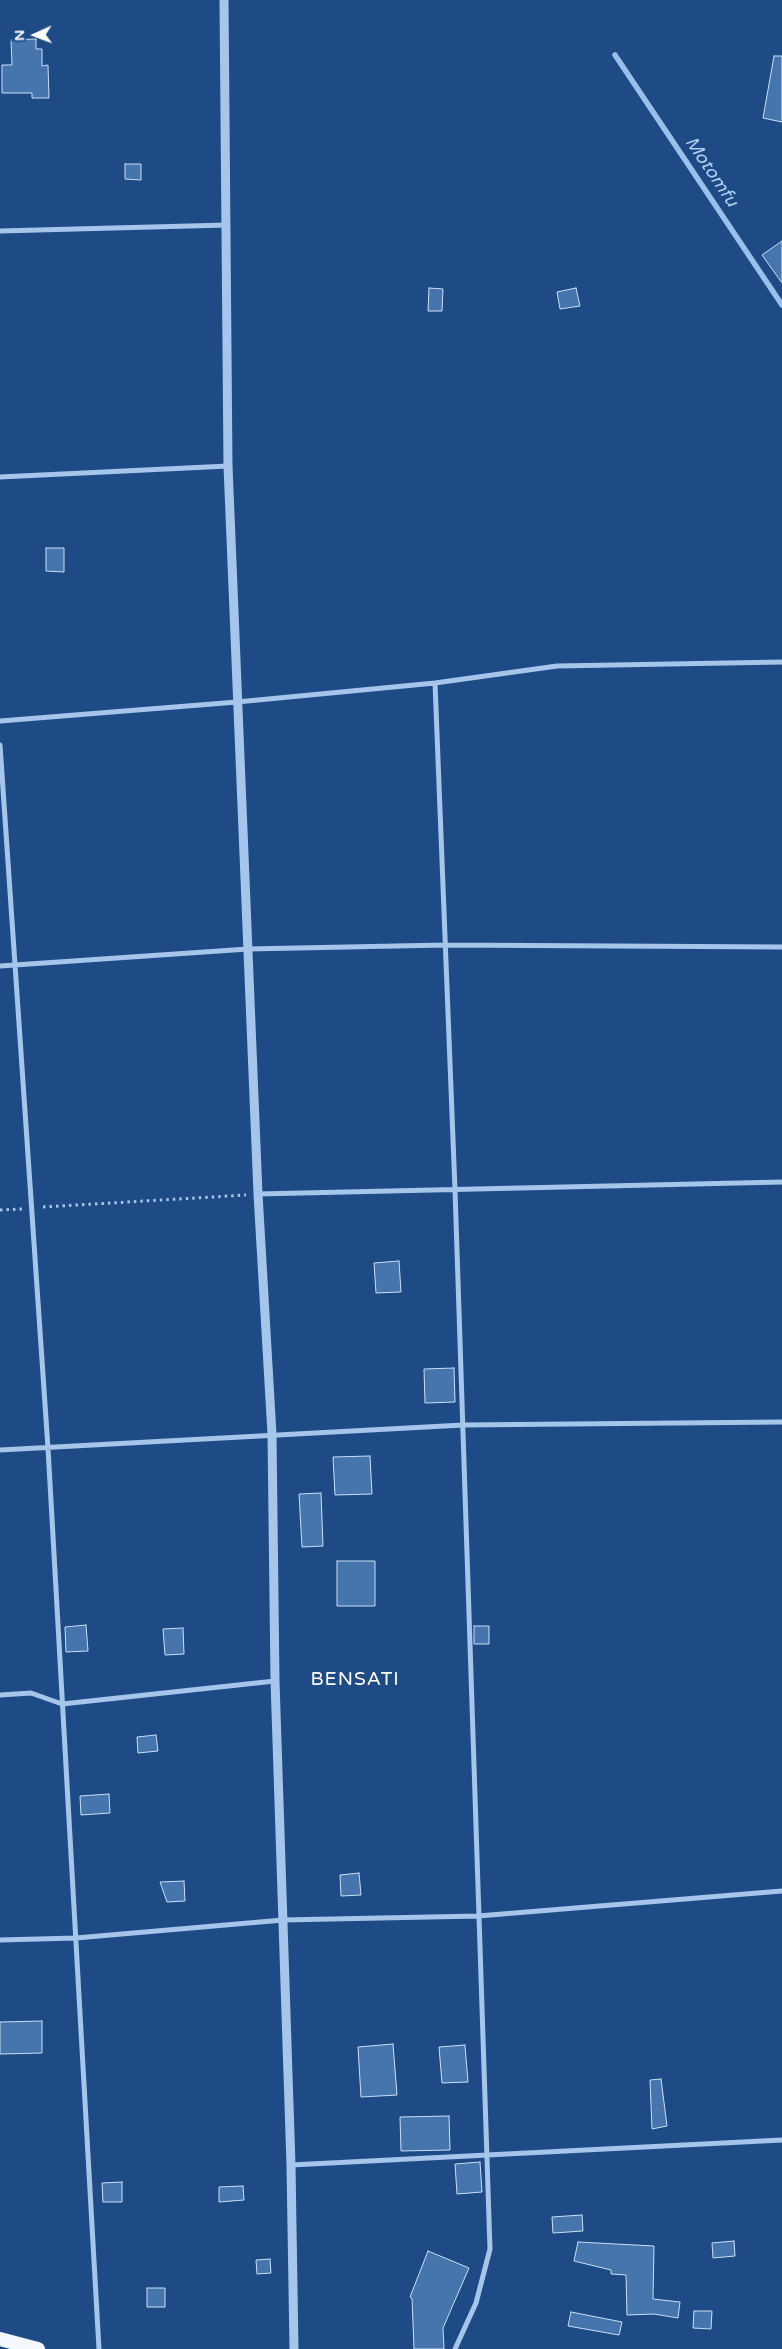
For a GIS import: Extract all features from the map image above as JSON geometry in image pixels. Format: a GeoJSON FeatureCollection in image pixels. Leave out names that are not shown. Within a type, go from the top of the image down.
{"type":"FeatureCollection","features":[{"type":"Feature","properties":{"kind":"highway"},"geometry":{"type":"LineString","coordinates":[[0,2339],[38,2349]]}},
{"type":"Feature","properties":{"kind":"street"},"geometry":{"type":"LineString","coordinates":[[224,0],[228,466],[258,1194],[272,1434],[276,1681],[291,2165],[294,2349]]}},
{"type":"Feature","properties":{"kind":"street"},"geometry":{"type":"LineString","coordinates":[[0,232],[226,225]]}},
{"type":"Feature","properties":{"kind":"street"},"geometry":{"type":"LineString","coordinates":[[0,477],[228,466]]}},
{"type":"Feature","properties":{"kind":"street"},"geometry":{"type":"LineString","coordinates":[[0,721],[237,702],[435,683],[557,666],[782,662]]}},
{"type":"Feature","properties":{"kind":"street"},"geometry":{"type":"LineString","coordinates":[[435,683],[455,1190],[490,2249],[476,2303],[455,2349]]}},
{"type":"Feature","properties":{"kind":"street"},"geometry":{"type":"LineString","coordinates":[[0,745],[48,1448],[99,2349]]}},
{"type":"Feature","properties":{"kind":"street"},"geometry":{"type":"LineString","coordinates":[[0,966],[248,949],[445,945],[782,946]]}},
{"type":"Feature","properties":{"kind":"street"},"geometry":{"type":"LineString","coordinates":[[258,1194],[782,1182]]}},
{"type":"Feature","properties":{"kind":"street"},"geometry":{"type":"LineString","coordinates":[[0,1450],[462,1425],[782,1422]]}},
{"type":"Feature","properties":{"kind":"street"},"geometry":{"type":"LineString","coordinates":[[0,1695],[31,1693],[62,1704],[276,1681]]}},
{"type":"Feature","properties":{"kind":"street"},"geometry":{"type":"LineString","coordinates":[[0,1940],[76,1938],[283,1920],[478,1916],[782,1891]]}},
{"type":"Feature","properties":{"kind":"street"},"geometry":{"type":"LineString","coordinates":[[291,2165],[782,2140]]}},
{"type":"Feature","properties":{"kind":"path"},"geometry":{"type":"LineString","coordinates":[[0,1210],[258,1194]]}},
{"type":"Feature","properties":{"kind":"building"},"geometry":{"type":"Polygon","coordinates":[[[36,39],[36,49],[42,49],[42,66],[48,65],[49,98],[32,98],[32,93],[2,93],[2,65],[12,65],[11,40],[36,39]]]}},
{"type":"Feature","properties":{"kind":"building"},"geometry":{"type":"Polygon","coordinates":[[[774,56],[782,56],[782,122],[763,118],[774,56]]]}},
{"type":"Feature","properties":{"kind":"building"},"geometry":{"type":"Polygon","coordinates":[[[125,164],[141,164],[141,180],[125,179],[125,164]]]}},
{"type":"Feature","properties":{"kind":"building"},"geometry":{"type":"Polygon","coordinates":[[[782,241],[782,283],[762,255],[782,241]]]}},
{"type":"Feature","properties":{"kind":"building"},"geometry":{"type":"Polygon","coordinates":[[[429,288],[443,289],[442,311],[428,311],[429,288]]]}},
{"type":"Feature","properties":{"kind":"building"},"geometry":{"type":"Polygon","coordinates":[[[576,288],[580,306],[560,309],[557,292],[576,288]]]}},
{"type":"Feature","properties":{"kind":"building"},"geometry":{"type":"Polygon","coordinates":[[[46,548],[64,548],[64,572],[46,571],[46,548]]]}},
{"type":"Feature","properties":{"kind":"building"},"geometry":{"type":"Polygon","coordinates":[[[399,1261],[401,1292],[376,1293],[374,1263],[399,1261]]]}},
{"type":"Feature","properties":{"kind":"building"},"geometry":{"type":"Polygon","coordinates":[[[454,1368],[455,1402],[425,1403],[424,1369],[454,1368]]]}},
{"type":"Feature","properties":{"kind":"building"},"geometry":{"type":"Polygon","coordinates":[[[370,1456],[372,1494],[335,1495],[333,1457],[370,1456]]]}},
{"type":"Feature","properties":{"kind":"building"},"geometry":{"type":"Polygon","coordinates":[[[321,1493],[323,1546],[302,1547],[299,1494],[321,1493]]]}},
{"type":"Feature","properties":{"kind":"building"},"geometry":{"type":"Polygon","coordinates":[[[337,1561],[375,1561],[375,1606],[337,1606],[337,1561]]]}},
{"type":"Feature","properties":{"kind":"building"},"geometry":{"type":"Polygon","coordinates":[[[86,1625],[88,1651],[66,1652],[65,1627],[86,1625]]]}},
{"type":"Feature","properties":{"kind":"building"},"geometry":{"type":"Polygon","coordinates":[[[474,1626],[489,1626],[489,1644],[474,1644],[474,1626]]]}},
{"type":"Feature","properties":{"kind":"building"},"geometry":{"type":"Polygon","coordinates":[[[183,1628],[184,1654],[165,1655],[163,1629],[183,1628]]]}},
{"type":"Feature","properties":{"kind":"building"},"geometry":{"type":"Polygon","coordinates":[[[156,1735],[158,1751],[138,1753],[137,1737],[156,1735]]]}},
{"type":"Feature","properties":{"kind":"building"},"geometry":{"type":"Polygon","coordinates":[[[109,1794],[110,1813],[81,1815],[80,1796],[109,1794]]]}},
{"type":"Feature","properties":{"kind":"building"},"geometry":{"type":"Polygon","coordinates":[[[359,1873],[361,1895],[341,1896],[340,1875],[359,1873]]]}},
{"type":"Feature","properties":{"kind":"building"},"geometry":{"type":"Polygon","coordinates":[[[184,1881],[185,1901],[167,1902],[160,1882],[184,1881]]]}},
{"type":"Feature","properties":{"kind":"building"},"geometry":{"type":"Polygon","coordinates":[[[42,2021],[42,2053],[0,2054],[0,2022],[42,2021]]]}},
{"type":"Feature","properties":{"kind":"building"},"geometry":{"type":"Polygon","coordinates":[[[393,2044],[397,2095],[361,2097],[358,2047],[393,2044]]]}},
{"type":"Feature","properties":{"kind":"building"},"geometry":{"type":"Polygon","coordinates":[[[465,2045],[468,2082],[442,2083],[439,2047],[465,2045]]]}},
{"type":"Feature","properties":{"kind":"building"},"geometry":{"type":"Polygon","coordinates":[[[661,2079],[667,2126],[652,2129],[650,2080],[661,2079]]]}},
{"type":"Feature","properties":{"kind":"building"},"geometry":{"type":"Polygon","coordinates":[[[449,2116],[450,2150],[401,2151],[400,2117],[449,2116]]]}},
{"type":"Feature","properties":{"kind":"building"},"geometry":{"type":"Polygon","coordinates":[[[480,2162],[482,2192],[457,2194],[455,2164],[480,2162]]]}},
{"type":"Feature","properties":{"kind":"building"},"geometry":{"type":"Polygon","coordinates":[[[122,2182],[122,2202],[103,2202],[102,2183],[122,2182]]]}},
{"type":"Feature","properties":{"kind":"building"},"geometry":{"type":"Polygon","coordinates":[[[243,2186],[244,2200],[219,2202],[219,2187],[243,2186]]]}},
{"type":"Feature","properties":{"kind":"building"},"geometry":{"type":"Polygon","coordinates":[[[582,2215],[583,2231],[553,2233],[552,2217],[582,2215]]]}},
{"type":"Feature","properties":{"kind":"building"},"geometry":{"type":"Polygon","coordinates":[[[734,2241],[735,2256],[713,2258],[712,2243],[734,2241]]]}},
{"type":"Feature","properties":{"kind":"building"},"geometry":{"type":"Polygon","coordinates":[[[578,2242],[654,2246],[653,2299],[680,2302],[678,2318],[654,2314],[627,2315],[626,2275],[611,2274],[611,2270],[574,2261],[578,2242]]]}},
{"type":"Feature","properties":{"kind":"building"},"geometry":{"type":"Polygon","coordinates":[[[428,2251],[469,2268],[443,2328],[444,2349],[414,2349],[412,2298],[410,2297],[428,2251]]]}},
{"type":"Feature","properties":{"kind":"building"},"geometry":{"type":"Polygon","coordinates":[[[270,2259],[271,2273],[257,2274],[256,2260],[270,2259]]]}},
{"type":"Feature","properties":{"kind":"building"},"geometry":{"type":"Polygon","coordinates":[[[147,2288],[165,2288],[165,2307],[147,2307],[147,2288]]]}},
{"type":"Feature","properties":{"kind":"building"},"geometry":{"type":"Polygon","coordinates":[[[694,2311],[712,2311],[711,2329],[693,2328],[694,2311]]]}},
{"type":"Feature","properties":{"kind":"building"},"geometry":{"type":"Polygon","coordinates":[[[571,2312],[622,2322],[619,2335],[568,2326],[571,2312]]]}},
{"type":"Feature","properties":{"kind":"waterway","name":"Motomfu"},"geometry":{"type":"LineString","coordinates":[[615,55],[782,305]]}},
{"type":"Feature","properties":{"kind":"district","name":"BENSATI"},"geometry":{"type":"Point","coordinates":[355,1680]}}]}
